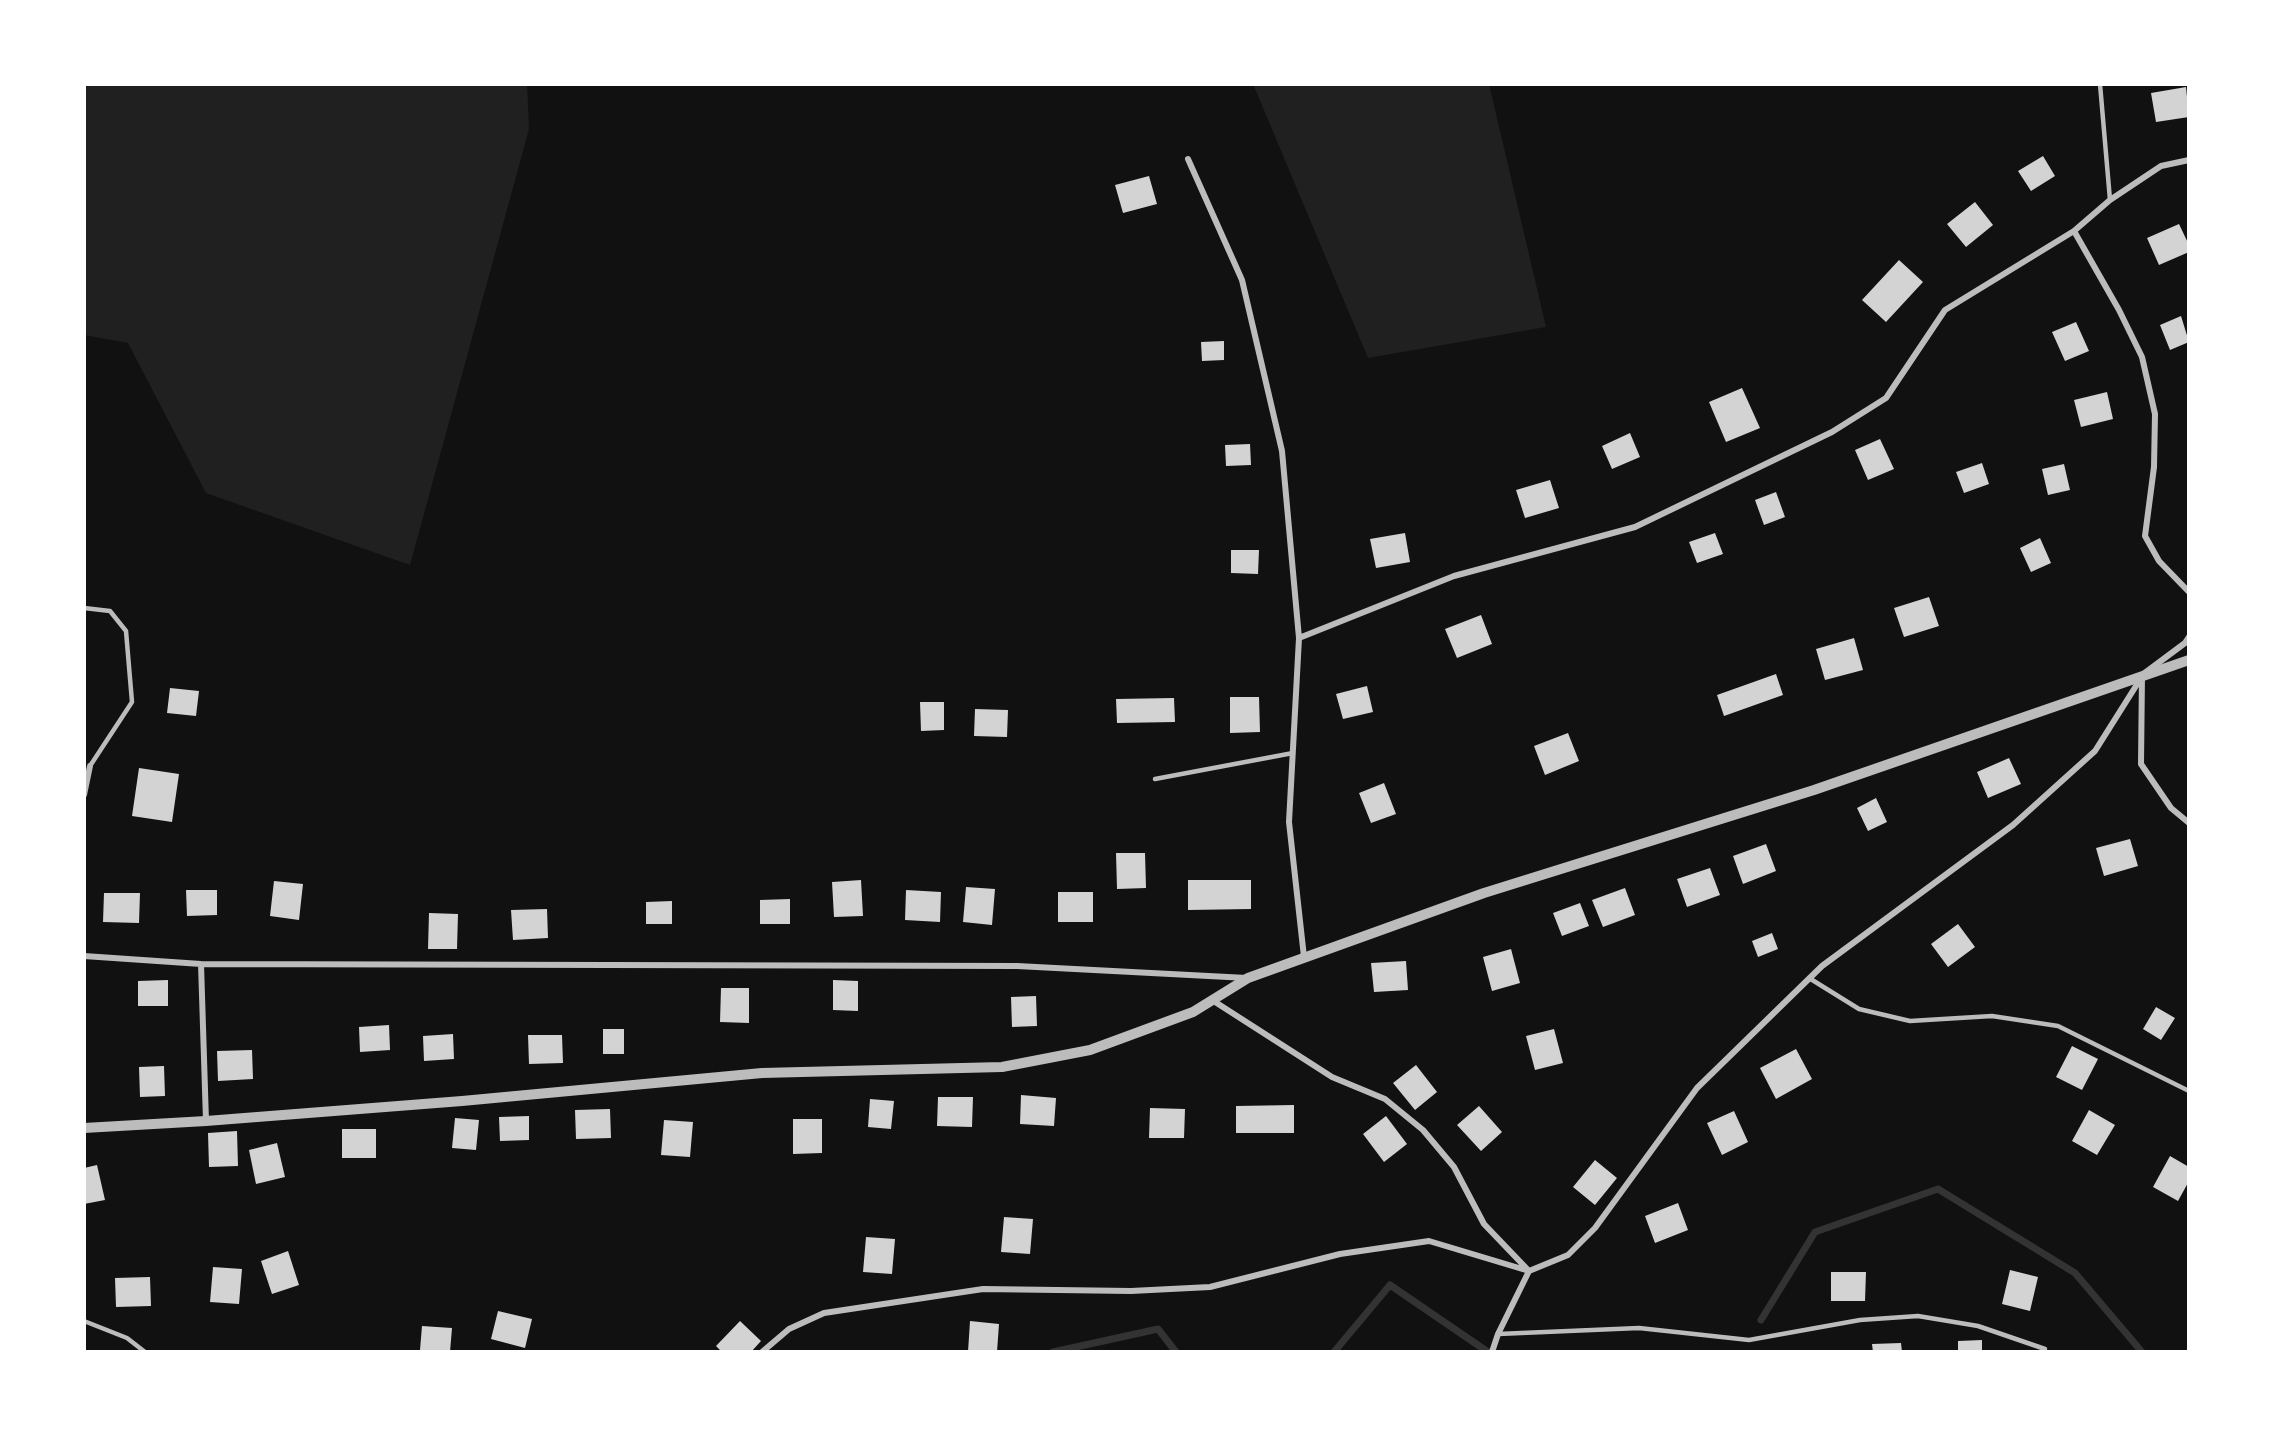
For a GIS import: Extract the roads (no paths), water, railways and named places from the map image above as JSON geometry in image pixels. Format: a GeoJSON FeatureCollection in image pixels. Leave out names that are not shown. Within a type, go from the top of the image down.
{"type":"FeatureCollection","features":[{"type":"Feature","properties":{"kind":"street"},"geometry":{"type":"LineString","coordinates":[[1188,159],[1242,280],[1282,450],[1299,638],[1289,822],[1304,957]]}},
{"type":"Feature","properties":{"kind":"street"},"geometry":{"type":"LineString","coordinates":[[1299,638],[1454,576],[1635,527],[1832,432],[1886,398],[1945,310],[2074,231],[2110,200],[2161,166],[2189,160]]}},
{"type":"Feature","properties":{"kind":"street"},"geometry":{"type":"LineString","coordinates":[[2074,231],[2119,310],[2142,357],[2155,414],[2154,467],[2145,536],[2159,561],[2189,592]]}},
{"type":"Feature","properties":{"kind":"street"},"geometry":{"type":"LineString","coordinates":[[762,1352],[789,1329],[824,1313],[983,1289],[1131,1290],[1210,1287],[1340,1254],[1429,1242],[1529,1271],[1568,1255],[1595,1228],[1697,1088],[1822,966],[2013,825],[2095,751],[2142,675],[2189,637]]}},
{"type":"Feature","properties":{"kind":"street"},"geometry":{"type":"LineString","coordinates":[[84,1128],[462,1101],[762,1073],[1002,1067],[1089,1050],[1192,1012],[1248,978],[1484,893],[1814,790],[2189,660]]}},
{"type":"Feature","properties":{"kind":"street"},"geometry":{"type":"LineString","coordinates":[[2142,675],[2141,764],[2171,808],[2189,823]]}},
{"type":"Feature","properties":{"kind":"street"},"geometry":{"type":"LineString","coordinates":[[84,795],[90,766]]}},
{"type":"Feature","properties":{"kind":"street"},"geometry":{"type":"LineString","coordinates":[[84,956],[201,964],[1017,966],[1248,978]]}},
{"type":"Feature","properties":{"kind":"street"},"geometry":{"type":"LineString","coordinates":[[201,964],[206,1121]]}},
{"type":"Feature","properties":{"kind":"street"},"geometry":{"type":"LineString","coordinates":[[1212,1000],[1332,1077],[1385,1100],[1423,1130],[1454,1167],[1484,1224],[1529,1271]]}},
{"type":"Feature","properties":{"kind":"street"},"geometry":{"type":"LineString","coordinates":[[1492,1352],[1529,1271]]}},
{"type":"Feature","properties":{"kind":"lane"},"geometry":{"type":"LineString","coordinates":[[2100,84],[2110,200]]}},
{"type":"Feature","properties":{"kind":"lane"},"geometry":{"type":"LineString","coordinates":[[84,608],[110,611],[126,631],[132,702],[90,766]]}},
{"type":"Feature","properties":{"kind":"lane"},"geometry":{"type":"LineString","coordinates":[[1155,778],[1293,753]]}},
{"type":"Feature","properties":{"kind":"lane"},"geometry":{"type":"LineString","coordinates":[[1809,978],[1860,1009],[1910,1021],[1992,1016],[2058,1026],[2189,1091]]}},
{"type":"Feature","properties":{"kind":"lane"},"geometry":{"type":"LineString","coordinates":[[1497,1337],[1639,1328],[1749,1340],[1860,1320],[1918,1316],[1978,1326],[2045,1349]]}},
{"type":"Feature","properties":{"kind":"lane"},"geometry":{"type":"LineString","coordinates":[[84,1322],[127,1338],[145,1352]]}},
{"type":"Feature","properties":{"kind":"waterway"},"geometry":{"type":"LineString","coordinates":[[1761,1320],[1815,1232],[1938,1189],[2075,1273],[2142,1352]]}},
{"type":"Feature","properties":{"kind":"waterway"},"geometry":{"type":"LineString","coordinates":[[1334,1352],[1390,1285],[1488,1352]]}},
{"type":"Feature","properties":{"kind":"waterway"},"geometry":{"type":"LineString","coordinates":[[1053,1352],[1158,1329],[1176,1352]]}}]}
